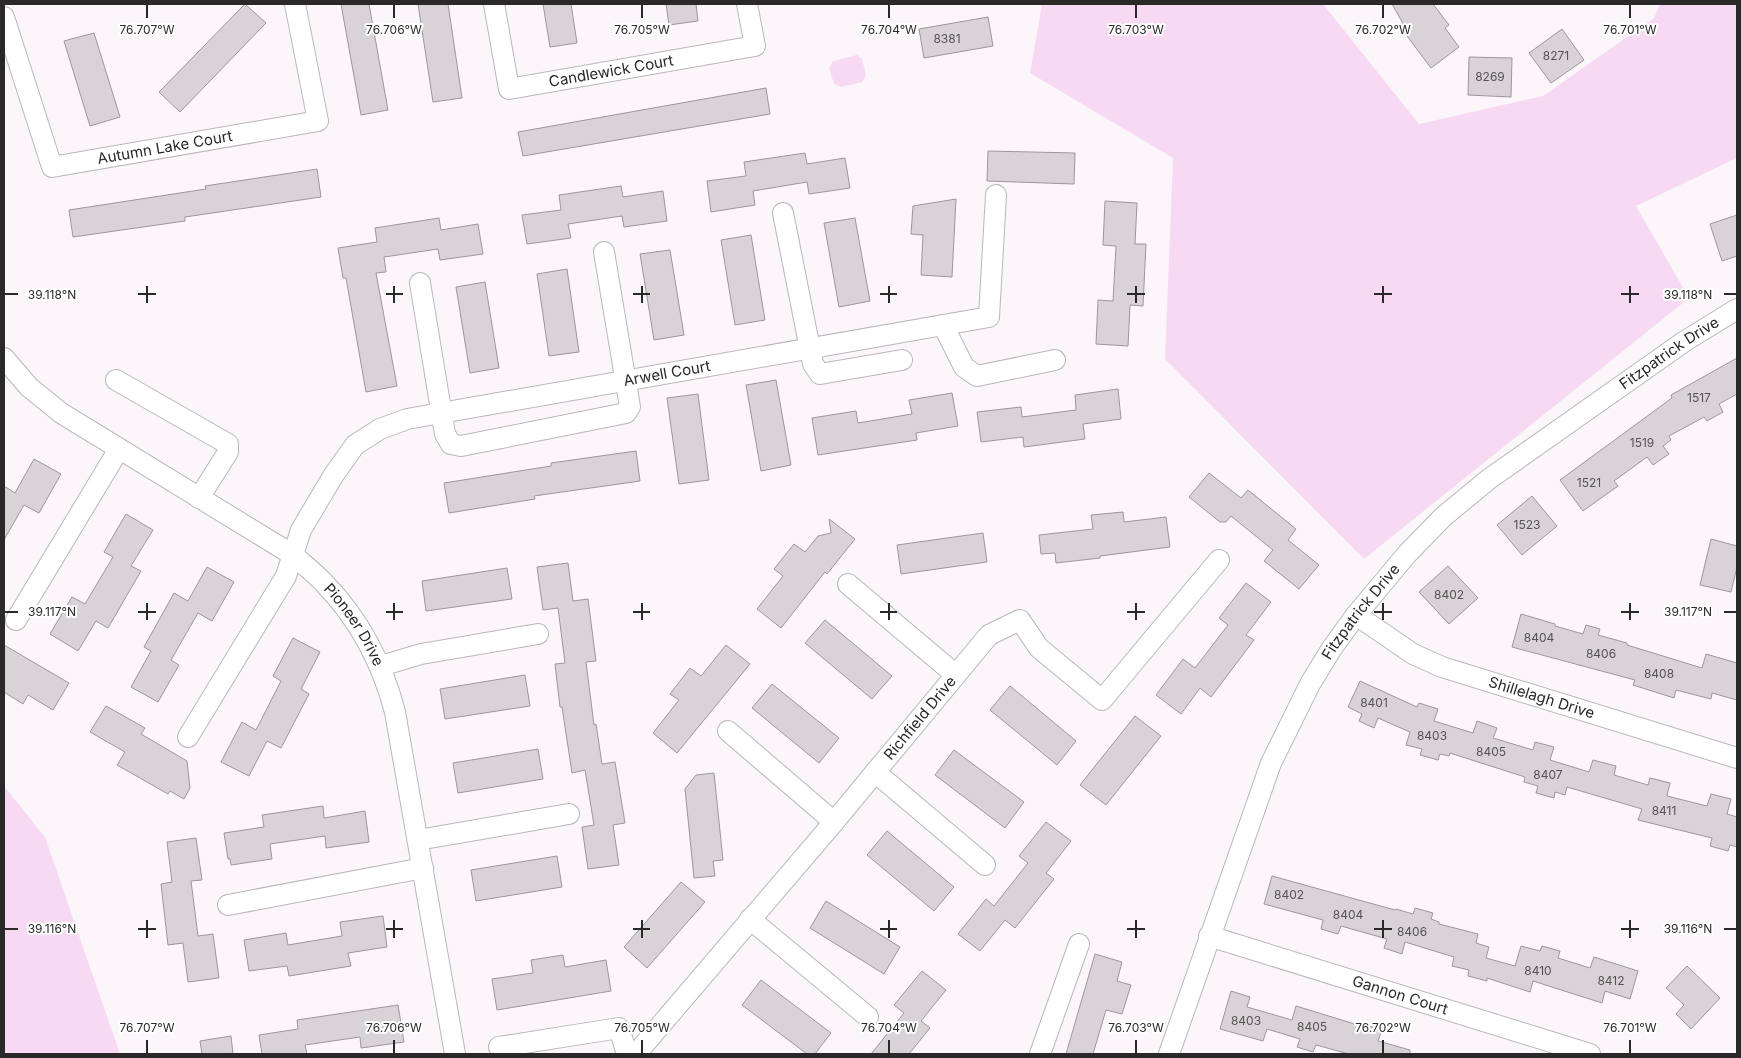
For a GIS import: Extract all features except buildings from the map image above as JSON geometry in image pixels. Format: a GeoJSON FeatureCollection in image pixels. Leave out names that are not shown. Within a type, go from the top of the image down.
{"type":"FeatureCollection","features":[{"type":"Feature","properties":{"kind":"street","name":"Autumn Lake Court"},"geometry":{"type":"LineString","coordinates":[[4,17],[52,167],[318,121],[295,4]]}},
{"type":"Feature","properties":{"kind":"street","name":"Candlewick Court"},"geometry":{"type":"LineString","coordinates":[[494,4],[509,89],[755,46],[747,4]]}},
{"type":"Feature","properties":{"kind":"street","name":"Arwell Court"},"geometry":{"type":"LineString","coordinates":[[188,737],[286,576],[301,530],[333,476],[355,445],[380,429],[407,419],[989,317],[996,195]]}},
{"type":"Feature","properties":{"kind":"street"},"geometry":{"type":"LineString","coordinates":[[783,213],[812,364],[820,374],[902,360]]}},
{"type":"Feature","properties":{"kind":"street"},"geometry":{"type":"LineString","coordinates":[[420,283],[445,434],[451,444],[461,446],[626,413],[630,407],[604,252]]}},
{"type":"Feature","properties":{"kind":"street","name":"Fitzpatrick Drive"},"geometry":{"type":"LineString","coordinates":[[1168,1054],[1271,763],[1310,684],[1332,648],[1356,615],[1407,554],[1443,517],[1490,479],[1685,341],[1737,309]]}},
{"type":"Feature","properties":{"kind":"street"},"geometry":{"type":"LineString","coordinates":[[943,325],[964,367],[977,376],[1055,360]]}},
{"type":"Feature","properties":{"kind":"street","name":"Pioneer Drive"},"geometry":{"type":"LineString","coordinates":[[4,358],[29,387],[61,413],[293,555],[323,581],[345,606],[363,632],[381,666],[395,712],[455,1054]]}},
{"type":"Feature","properties":{"kind":"street"},"geometry":{"type":"LineString","coordinates":[[116,380],[228,444],[228,452],[199,498]]}},
{"type":"Feature","properties":{"kind":"street"},"geometry":{"type":"LineString","coordinates":[[16,620],[119,449]]}},
{"type":"Feature","properties":{"kind":"street","name":"Richfield Drive"},"geometry":{"type":"LineString","coordinates":[[636,1054],[834,822],[989,635],[1020,620],[1039,648],[1102,700],[1219,560]]}},
{"type":"Feature","properties":{"kind":"street"},"geometry":{"type":"LineString","coordinates":[[848,584],[956,675]]}},
{"type":"Feature","properties":{"kind":"street","name":"Shillelagh Drive"},"geometry":{"type":"LineString","coordinates":[[1356,615],[1413,654],[1442,667],[1737,758]]}},
{"type":"Feature","properties":{"kind":"street"},"geometry":{"type":"LineString","coordinates":[[381,666],[421,654],[538,634]]}},
{"type":"Feature","properties":{"kind":"street"},"geometry":{"type":"LineString","coordinates":[[728,731],[834,822]]}},
{"type":"Feature","properties":{"kind":"street"},"geometry":{"type":"LineString","coordinates":[[875,772],[985,865]]}},
{"type":"Feature","properties":{"kind":"street"},"geometry":{"type":"LineString","coordinates":[[418,840],[569,814]]}},
{"type":"Feature","properties":{"kind":"street"},"geometry":{"type":"LineString","coordinates":[[228,905],[423,868]]}},
{"type":"Feature","properties":{"kind":"street"},"geometry":{"type":"LineString","coordinates":[[750,919],[868,1017]]}},
{"type":"Feature","properties":{"kind":"street","name":"Gannon Court"},"geometry":{"type":"LineString","coordinates":[[1210,936],[1590,1054]]}},
{"type":"Feature","properties":{"kind":"street"},"geometry":{"type":"LineString","coordinates":[[1040,1054],[1079,944]]}},
{"type":"Feature","properties":{"kind":"street"},"geometry":{"type":"LineString","coordinates":[[499,1047],[618,1028],[628,1054]]}},
{"type":"Feature","properties":{"kind":"shaded area"},"geometry":{"type":"Polygon","coordinates":[[[1042,4],[1323,4],[1419,124],[1543,96],[1654,18],[1660,4],[1737,4],[1737,158],[1636,206],[1689,298],[1364,559],[1165,359],[1173,158],[1030,73],[1042,4]]]}},
{"type":"Feature","properties":{"kind":"shaded area"},"geometry":{"type":"Polygon","coordinates":[[[857,55],[862,59],[866,75],[862,82],[841,87],[834,84],[829,68],[833,61],[857,55]]]}},
{"type":"Feature","properties":{"kind":"shaded area"},"geometry":{"type":"Polygon","coordinates":[[[4,786],[45,837],[120,1054],[4,1054],[4,786]]]}}]}
